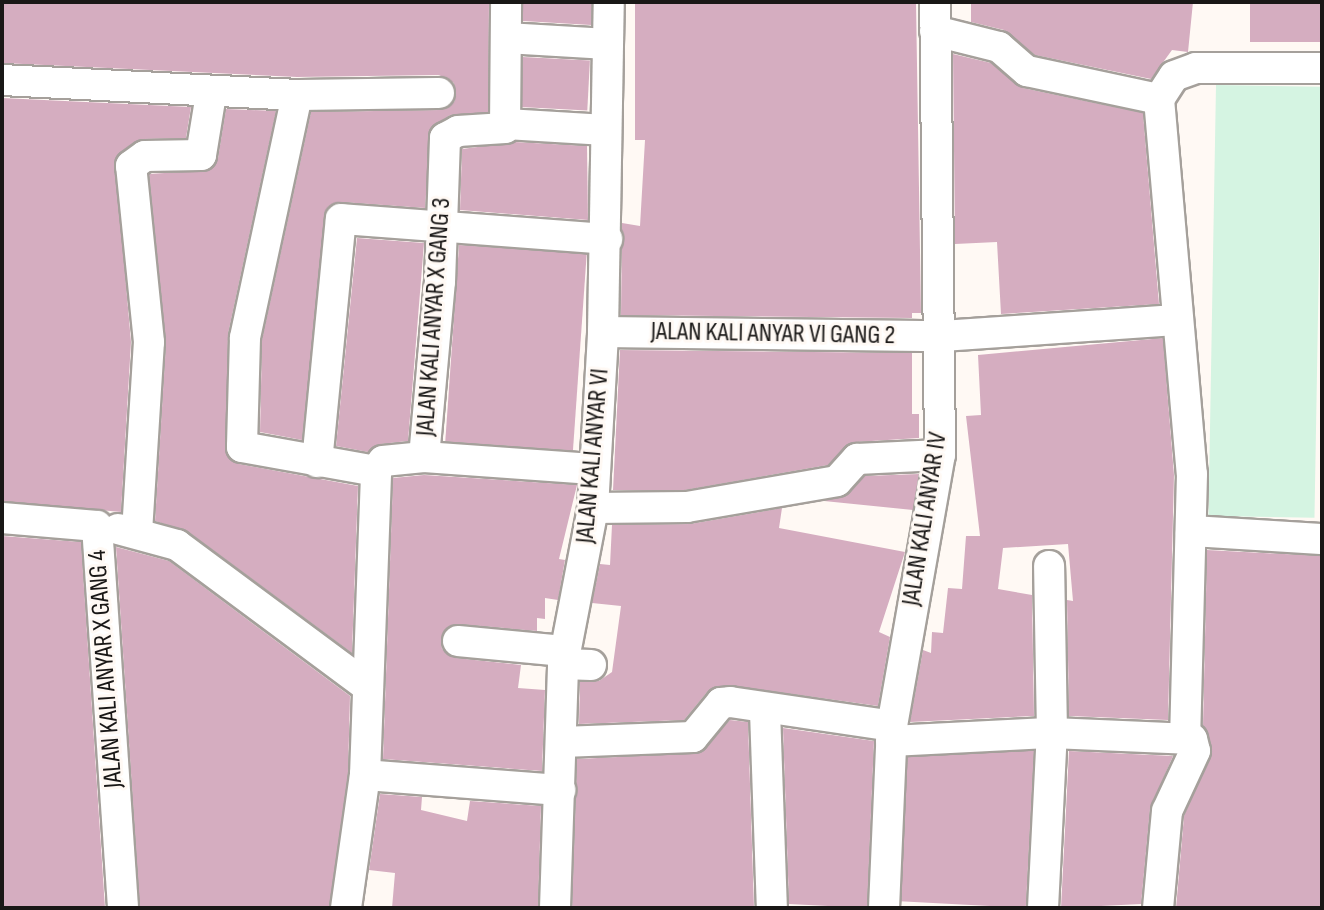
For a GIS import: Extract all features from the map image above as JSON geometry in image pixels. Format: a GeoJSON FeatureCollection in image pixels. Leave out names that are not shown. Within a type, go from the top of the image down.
{"type":"FeatureCollection","features":[{"type":"Feature","properties":{"kind":"street"},"geometry":{"type":"LineString","coordinates":[[506,2],[506,124],[606,130]]}},
{"type":"Feature","properties":{"kind":"street","name":"JALAN KALI ANYAR VI"},"geometry":{"type":"LineString","coordinates":[[555,908],[562,742],[593,508],[607,239],[609,2]]}},
{"type":"Feature","properties":{"kind":"street"},"geometry":{"type":"LineString","coordinates":[[935,16],[999,47],[1027,71],[1159,99]]}},
{"type":"Feature","properties":{"kind":"street","name":"JALAN KALI ANYAR IV"},"geometry":{"type":"LineString","coordinates":[[884,908],[892,734],[940,455],[942,336],[935,16]]}},
{"type":"Feature","properties":{"kind":"street"},"geometry":{"type":"LineString","coordinates":[[506,38],[608,44]]}},
{"type":"Feature","properties":{"kind":"street"},"geometry":{"type":"LineString","coordinates":[[1158,908],[1167,811],[1195,751],[1185,737],[1192,474],[1175,320],[1159,99],[1174,76],[1196,68],[1322,68]]}},
{"type":"Feature","properties":{"kind":"street"},"geometry":{"type":"LineString","coordinates":[[2,80],[211,94],[439,93]]}},
{"type":"Feature","properties":{"kind":"street"},"geometry":{"type":"LineString","coordinates":[[137,532],[149,342],[131,166],[145,156],[201,155],[211,94]]}},
{"type":"Feature","properties":{"kind":"street"},"geometry":{"type":"LineString","coordinates":[[297,95],[245,338],[240,436],[242,447],[252,452],[376,471],[365,775],[346,908]]}},
{"type":"Feature","properties":{"kind":"street","name":"JALAN KALI ANYAR X GANG 3"},"geometry":{"type":"LineString","coordinates":[[376,471],[383,461],[424,457],[442,227],[445,138],[458,131],[501,132],[506,124]]}},
{"type":"Feature","properties":{"kind":"street"},"geometry":{"type":"LineString","coordinates":[[317,462],[341,219],[607,239]]}},
{"type":"Feature","properties":{"kind":"street","name":"JALAN KALI ANYAR VI GANG 2"},"geometry":{"type":"LineString","coordinates":[[603,332],[942,336],[1175,320]]}},
{"type":"Feature","properties":{"kind":"street"},"geometry":{"type":"LineString","coordinates":[[593,508],[687,507],[837,481],[857,459],[940,455]]}},
{"type":"Feature","properties":{"kind":"street"},"geometry":{"type":"LineString","coordinates":[[424,457],[593,469]]}},
{"type":"Feature","properties":{"kind":"street","name":"JALAN KALI ANYAR X GANG 4"},"geometry":{"type":"LineString","coordinates":[[2,518],[97,526],[123,908]]}},
{"type":"Feature","properties":{"kind":"street"},"geometry":{"type":"LineString","coordinates":[[97,526],[137,532],[177,545],[368,687]]}},
{"type":"Feature","properties":{"kind":"street"},"geometry":{"type":"LineString","coordinates":[[1191,531],[1322,539]]}},
{"type":"Feature","properties":{"kind":"street"},"geometry":{"type":"LineString","coordinates":[[1043,908],[1050,733],[1049,566]]}},
{"type":"Feature","properties":{"kind":"street"},"geometry":{"type":"LineString","coordinates":[[457,640],[573,660]]}},
{"type":"Feature","properties":{"kind":"street"},"geometry":{"type":"LineString","coordinates":[[562,742],[692,737],[721,703],[892,734],[1050,733],[1185,737]]}},
{"type":"Feature","properties":{"kind":"street"},"geometry":{"type":"LineString","coordinates":[[765,711],[772,908]]}},
{"type":"Feature","properties":{"kind":"street"},"geometry":{"type":"LineString","coordinates":[[365,775],[560,790]]}},
{"type":"Feature","properties":{"kind":"green space"},"geometry":{"type":"Polygon","coordinates":[[[1216,85],[1322,87],[1314,518],[1208,516],[1216,85]]]}},
{"type":"Feature","properties":{"kind":"building"},"geometry":{"type":"Polygon","coordinates":[[[2,2],[489,2],[488,112],[450,115],[431,128],[425,208],[342,202],[326,210],[302,440],[260,432],[262,340],[311,112],[440,110],[455,101],[454,83],[439,75],[297,77],[2,63],[2,2]]]}},
{"type":"Feature","properties":{"kind":"building"},"geometry":{"type":"Polygon","coordinates":[[[523,2],[592,2],[591,25],[523,21],[523,2]]]}},
{"type":"Feature","properties":{"kind":"building"},"geometry":{"type":"Polygon","coordinates":[[[635,2],[916,2],[921,313],[912,313],[912,318],[621,315],[622,223],[640,226],[645,140],[635,140],[635,2]]]}},
{"type":"Feature","properties":{"kind":"building"},"geometry":{"type":"Polygon","coordinates":[[[971,2],[1193,2],[1188,52],[1172,50],[1151,79],[1035,55],[1004,30],[971,22],[971,2]]]}},
{"type":"Feature","properties":{"kind":"building"},"geometry":{"type":"Polygon","coordinates":[[[1250,2],[1322,2],[1322,42],[1250,42],[1250,2]]]}},
{"type":"Feature","properties":{"kind":"building"},"geometry":{"type":"Polygon","coordinates":[[[953,54],[991,63],[1023,88],[1143,113],[1159,304],[1001,314],[997,242],[955,244],[953,54]]]}},
{"type":"Feature","properties":{"kind":"building"},"geometry":{"type":"Polygon","coordinates":[[[523,57],[590,61],[587,110],[520,107],[523,57]]]}},
{"type":"Feature","properties":{"kind":"building"},"geometry":{"type":"Polygon","coordinates":[[[2,98],[191,107],[186,138],[144,139],[115,159],[131,342],[121,512],[2,501],[2,98]]]}},
{"type":"Feature","properties":{"kind":"building"},"geometry":{"type":"Polygon","coordinates":[[[226,109],[276,111],[228,334],[226,454],[239,464],[358,486],[352,653],[187,531],[155,521],[166,343],[149,174],[210,170],[218,158],[226,109]]]}},
{"type":"Feature","properties":{"kind":"building"},"geometry":{"type":"Polygon","coordinates":[[[515,142],[587,146],[588,220],[460,210],[462,149],[515,142]]]}},
{"type":"Feature","properties":{"kind":"building"},"geometry":{"type":"Polygon","coordinates":[[[357,238],[424,243],[408,441],[381,444],[368,452],[336,446],[357,238]]]}},
{"type":"Feature","properties":{"kind":"building"},"geometry":{"type":"Polygon","coordinates":[[[459,245],[587,254],[573,450],[445,442],[459,245]]]}},
{"type":"Feature","properties":{"kind":"building"},"geometry":{"type":"Polygon","coordinates":[[[1163,338],[1174,475],[1168,720],[1069,716],[1067,600],[1073,601],[1068,544],[1003,548],[998,589],[1032,595],[1034,716],[910,722],[923,650],[931,653],[932,632],[943,633],[948,588],[962,589],[966,536],[980,536],[966,416],[981,415],[978,355],[1163,338]]]}},
{"type":"Feature","properties":{"kind":"building"},"geometry":{"type":"Polygon","coordinates":[[[620,350],[912,353],[912,414],[919,414],[919,438],[856,442],[828,465],[685,490],[613,490],[620,350]]]}},
{"type":"Feature","properties":{"kind":"building"},"geometry":{"type":"Polygon","coordinates":[[[919,474],[913,510],[824,501],[849,493],[865,476],[919,474]]]}},
{"type":"Feature","properties":{"kind":"building"},"geometry":{"type":"Polygon","coordinates":[[[424,475],[577,485],[559,559],[565,560],[558,600],[545,598],[545,619],[537,618],[537,631],[459,624],[441,639],[442,649],[456,658],[521,665],[518,688],[545,690],[542,771],[383,759],[393,478],[424,475]]]}},
{"type":"Feature","properties":{"kind":"building"},"geometry":{"type":"Polygon","coordinates":[[[782,508],[779,528],[905,552],[879,632],[890,637],[878,706],[728,685],[708,691],[684,720],[579,724],[580,682],[599,681],[612,672],[621,606],[592,603],[600,564],[610,565],[612,525],[690,524],[782,508]]]}},
{"type":"Feature","properties":{"kind":"building"},"geometry":{"type":"Polygon","coordinates":[[[2,536],[81,542],[105,908],[2,908],[2,536]]]}},
{"type":"Feature","properties":{"kind":"building"},"geometry":{"type":"Polygon","coordinates":[[[116,547],[169,561],[350,696],[348,773],[329,908],[140,908],[116,547]]]}},
{"type":"Feature","properties":{"kind":"building"},"geometry":{"type":"Polygon","coordinates":[[[1207,550],[1322,556],[1322,908],[1176,908],[1184,816],[1212,748],[1203,725],[1207,550]]]}},
{"type":"Feature","properties":{"kind":"building"},"geometry":{"type":"Polygon","coordinates":[[[730,720],[748,722],[754,908],[572,908],[577,759],[700,753],[730,720]]]}},
{"type":"Feature","properties":{"kind":"building"},"geometry":{"type":"Polygon","coordinates":[[[783,728],[874,741],[867,908],[789,904],[783,728]]]}},
{"type":"Feature","properties":{"kind":"building"},"geometry":{"type":"Polygon","coordinates":[[[908,744],[1034,751],[1026,908],[900,901],[908,744]]]}},
{"type":"Feature","properties":{"kind":"building"},"geometry":{"type":"Polygon","coordinates":[[[1069,751],[1173,756],[1150,809],[1141,904],[1061,908],[1069,751]]]}},
{"type":"Feature","properties":{"kind":"building"},"geometry":{"type":"Polygon","coordinates":[[[380,794],[422,797],[421,810],[467,821],[470,801],[541,806],[538,908],[392,908],[395,873],[369,870],[380,794]]]}}]}
